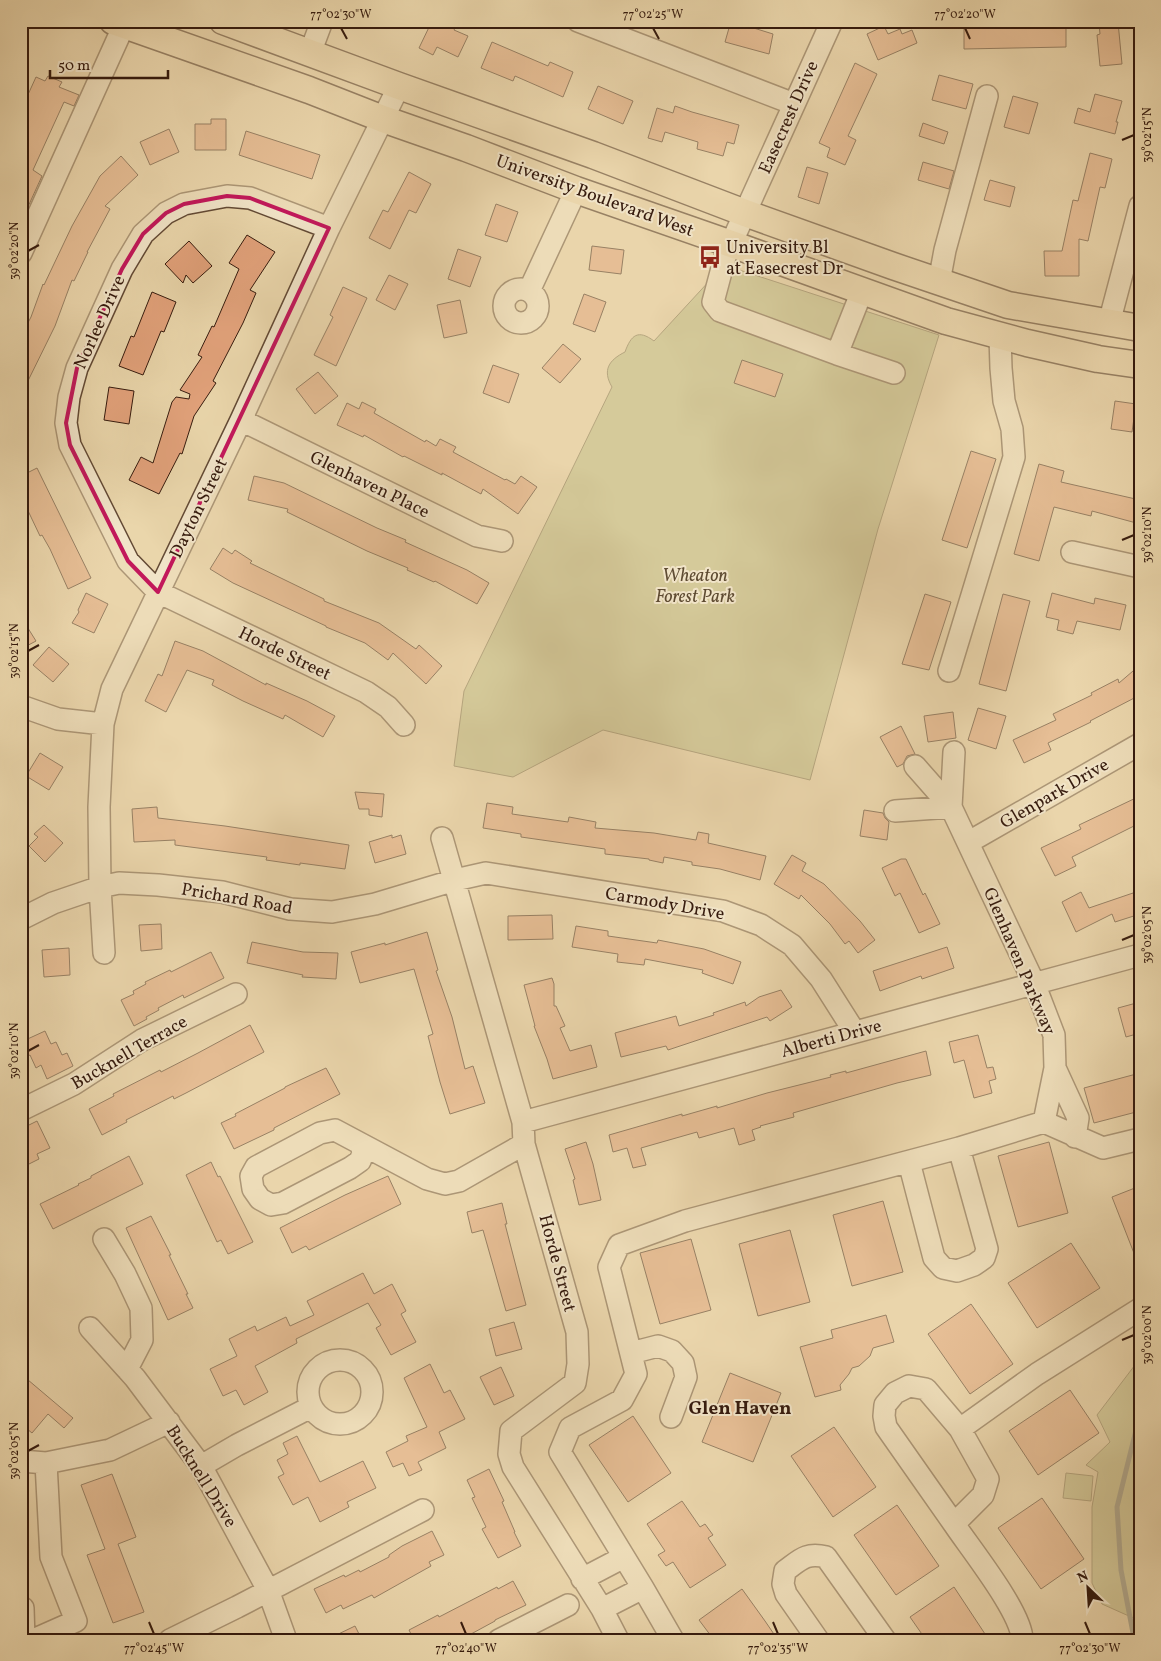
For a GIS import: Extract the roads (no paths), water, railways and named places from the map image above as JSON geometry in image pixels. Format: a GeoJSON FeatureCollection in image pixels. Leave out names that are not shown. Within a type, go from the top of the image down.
{"type":"FeatureCollection","features":[{"type":"Feature","properties":{"kind":"main road","name":"University Boulevard West"},"geometry":{"type":"LineString","coordinates":[[223,21],[593,155],[745,213],[939,282],[1008,305],[1140,328]]}},
{"type":"Feature","properties":{"kind":"main road","name":"University Boulevard West"},"geometry":{"type":"LineString","coordinates":[[119,23],[310,90],[576,190],[946,321],[1098,359],[1140,365]]}},
{"type":"Feature","properties":{"kind":"street"},"geometry":{"type":"LineString","coordinates":[[310,53],[322,21]]}},
{"type":"Feature","properties":{"kind":"street"},"geometry":{"type":"LineString","coordinates":[[578,21],[794,104]]}},
{"type":"Feature","properties":{"kind":"street","name":"Easecrest Drive"},"geometry":{"type":"LineString","coordinates":[[832,21],[725,257],[714,302],[720,311],[837,354]]}},
{"type":"Feature","properties":{"kind":"street"},"geometry":{"type":"LineString","coordinates":[[21,253],[119,23]]}},
{"type":"Feature","properties":{"kind":"street","name":"Dayton Street"},"geometry":{"type":"LineString","coordinates":[[104,953],[100,887],[99,807],[103,724],[112,689],[241,420],[329,228],[399,86]]}},
{"type":"Feature","properties":{"kind":"street"},"geometry":{"type":"LineString","coordinates":[[939,282],[945,250],[987,96]]}},
{"type":"Feature","properties":{"kind":"street"},"geometry":{"type":"LineString","coordinates":[[529,291],[576,190]]}},
{"type":"Feature","properties":{"kind":"street","name":"Norlee Drive"},"geometry":{"type":"LineString","coordinates":[[158,592],[128,561],[70,445],[66,424],[69,397],[78,368],[122,269],[143,234],[166,213],[184,204],[227,196],[250,198],[329,228]]}},
{"type":"Feature","properties":{"kind":"street"},"geometry":{"type":"LineString","coordinates":[[1109,324],[1140,206]]}},
{"type":"Feature","properties":{"kind":"street"},"geometry":{"type":"LineString","coordinates":[[862,291],[837,354],[894,373]]}},
{"type":"Feature","properties":{"kind":"street"},"geometry":{"type":"LineString","coordinates":[[949,671],[1014,457],[1012,430],[1004,401],[1000,336]]}},
{"type":"Feature","properties":{"kind":"street","name":"Glenhaven Place"},"geometry":{"type":"LineString","coordinates":[[241,420],[477,536],[502,541]]}},
{"type":"Feature","properties":{"kind":"street"},"geometry":{"type":"LineString","coordinates":[[1072,552],[1140,567]]}},
{"type":"Feature","properties":{"kind":"street","name":"Horde Street"},"geometry":{"type":"LineString","coordinates":[[158,592],[366,692],[388,707],[404,725]]}},
{"type":"Feature","properties":{"kind":"street"},"geometry":{"type":"LineString","coordinates":[[21,706],[58,719],[103,724]]}},
{"type":"Feature","properties":{"kind":"street","name":"Glenpark Drive"},"geometry":{"type":"LineString","coordinates":[[969,842],[1140,744]]}},
{"type":"Feature","properties":{"kind":"street"},"geometry":{"type":"LineString","coordinates":[[895,811],[951,807],[954,752]]}},
{"type":"Feature","properties":{"kind":"street","name":"Glenhaven Parkway"},"geometry":{"type":"LineString","coordinates":[[915,766],[951,807],[1034,983],[1054,1035],[1055,1068],[1044,1122]]}},
{"type":"Feature","properties":{"kind":"street","name":"Horde Street"},"geometry":{"type":"LineString","coordinates":[[442,838],[523,1122],[524,1144],[577,1332],[578,1364],[575,1383],[511,1431],[509,1454],[513,1467],[583,1598],[618,1640]]}},
{"type":"Feature","properties":{"kind":"street","name":"Carmody Drive"},"geometry":{"type":"LineString","coordinates":[[455,880],[486,874],[723,911],[761,925],[792,945],[821,979],[854,1031]]}},
{"type":"Feature","properties":{"kind":"street","name":"Prichard Road"},"geometry":{"type":"LineString","coordinates":[[21,919],[53,903],[100,887],[119,883],[222,892],[290,910],[332,912],[374,904],[455,880]]}},
{"type":"Feature","properties":{"kind":"street","name":"Alberti Drive"},"geometry":{"type":"LineString","coordinates":[[523,1122],[1140,955]]}},
{"type":"Feature","properties":{"kind":"street","name":"Bucknell Terrace"},"geometry":{"type":"LineString","coordinates":[[21,1110],[74,1084],[142,1040],[236,994]]}},
{"type":"Feature","properties":{"kind":"street"},"geometry":{"type":"LineString","coordinates":[[1055,1068],[1078,1118],[1075,1137]]}},
{"type":"Feature","properties":{"kind":"street"},"geometry":{"type":"LineString","coordinates":[[672,1640],[643,1588],[560,1452],[570,1428],[622,1400],[636,1374],[609,1267],[618,1245],[685,1221],[909,1162],[1044,1122],[1103,1148],[1140,1139]]}},
{"type":"Feature","properties":{"kind":"street"},"geometry":{"type":"LineString","coordinates":[[361,1144],[363,1153],[360,1161],[284,1203],[271,1205],[260,1199],[254,1189],[251,1176],[256,1167],[320,1133],[335,1130],[427,1179],[445,1184],[459,1181],[524,1144]]}},
{"type":"Feature","properties":{"kind":"street"},"geometry":{"type":"LineString","coordinates":[[909,1162],[934,1258],[943,1268],[957,1271],[974,1265],[984,1258],[988,1249],[959,1148]]}},
{"type":"Feature","properties":{"kind":"street"},"geometry":{"type":"LineString","coordinates":[[104,1239],[125,1274],[141,1308],[142,1340],[127,1369]]}},
{"type":"Feature","properties":{"kind":"street"},"geometry":{"type":"LineString","coordinates":[[960,1430],[1037,1374],[1140,1309]]}},
{"type":"Feature","properties":{"kind":"street","name":"Bucknell Drive"},"geometry":{"type":"LineString","coordinates":[[90,1328],[127,1369],[201,1466],[268,1590],[286,1640]]}},
{"type":"Feature","properties":{"kind":"street"},"geometry":{"type":"LineString","coordinates":[[631,1353],[658,1346],[672,1351],[683,1363],[686,1377],[671,1417]]}},
{"type":"Feature","properties":{"kind":"street"},"geometry":{"type":"LineString","coordinates":[[954,1524],[983,1495],[988,1478],[960,1430],[926,1390],[909,1386],[895,1393],[885,1405],[886,1427],[1013,1609],[1022,1640]]}},
{"type":"Feature","properties":{"kind":"street"},"geometry":{"type":"LineString","coordinates":[[201,1466],[311,1407]]}},
{"type":"Feature","properties":{"kind":"street"},"geometry":{"type":"LineString","coordinates":[[21,1461],[46,1463],[110,1450],[168,1422]]}},
{"type":"Feature","properties":{"kind":"street"},"geometry":{"type":"LineString","coordinates":[[33,1640],[76,1621],[51,1556],[46,1463]]}},
{"type":"Feature","properties":{"kind":"street"},"geometry":{"type":"LineString","coordinates":[[170,1640],[424,1510]]}},
{"type":"Feature","properties":{"kind":"street"},"geometry":{"type":"LineString","coordinates":[[818,1640],[786,1594],[783,1584],[786,1572],[804,1557],[815,1554],[826,1557],[884,1640]]}},
{"type":"Feature","properties":{"kind":"street"},"geometry":{"type":"LineString","coordinates":[[583,1598],[624,1557]]}},
{"type":"Feature","properties":{"kind":"street"},"geometry":{"type":"LineString","coordinates":[[499,1640],[583,1598],[643,1588]]}},
{"type":"Feature","properties":{"kind":"street"},"geometry":{"type":"LineString","coordinates":[[21,1608],[23,1608],[24,1640]]}},
{"type":"Feature","properties":{"kind":"waterway"},"geometry":{"type":"LineString","coordinates":[[1133,1633],[1121,1570],[1117,1507],[1140,1414]]}},
{"type":"Feature","properties":{"kind":"place","name":"University Bl at Easecrest Dr"},"geometry":{"type":"Point","coordinates":[710,257]}},
{"type":"Feature","properties":{"kind":"district","name":"Glen Haven"},"geometry":{"type":"Point","coordinates":[740,1407]}},
{"type":"Feature","properties":{"kind":"park label","name":"Wheaton Forest Park"},"geometry":{"type":"Point","coordinates":[695,585]}}]}
